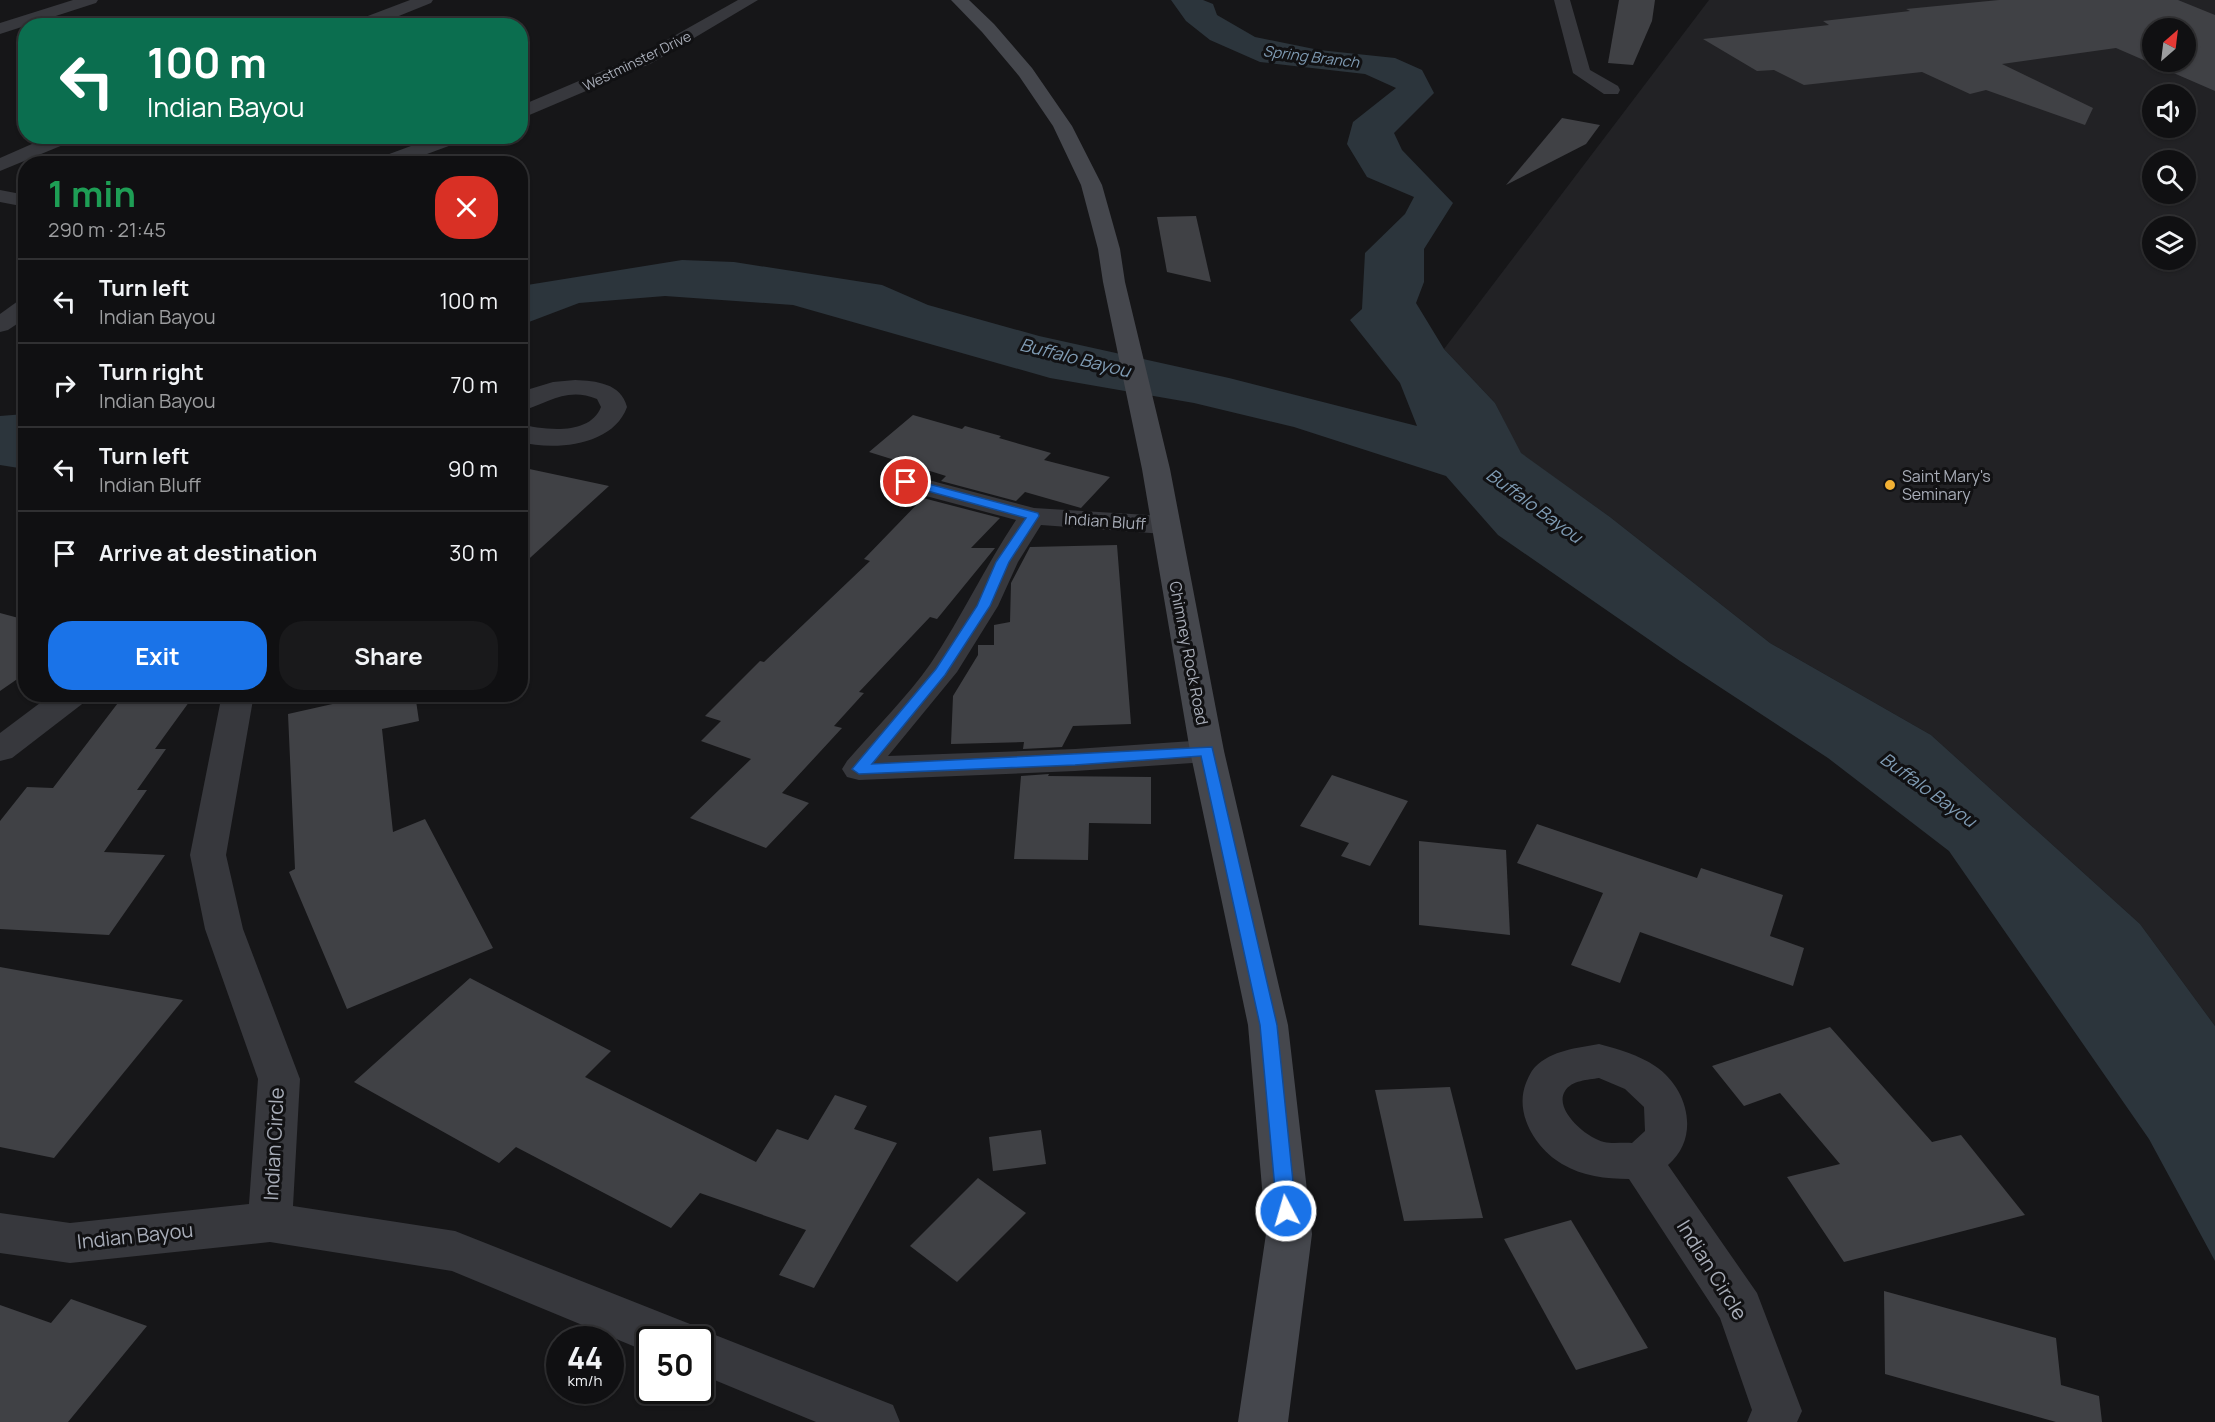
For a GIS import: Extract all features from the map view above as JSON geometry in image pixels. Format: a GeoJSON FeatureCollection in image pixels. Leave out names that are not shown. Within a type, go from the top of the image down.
{"type":"FeatureCollection","features":[{"type":"Feature","properties":{"kind":"main road","name":"Chimney Rock Road"},"geometry":{"type":"LineString","coordinates":[[959,0],[974,12],[1043,92],[1072,138],[1090,182],[1112,256],[1114,282],[1156,469],[1164,525],[1207,751],[1268,1025],[1289,1234],[1270,1420]]}},
{"type":"Feature","properties":{"kind":"street"},"geometry":{"type":"LineString","coordinates":[[34,18],[90,0]]}},
{"type":"Feature","properties":{"kind":"street"},"geometry":{"type":"LineString","coordinates":[[379,18],[425,0]]}},
{"type":"Feature","properties":{"kind":"street","name":"Westminster Drive"},"geometry":{"type":"LineString","coordinates":[[528,110],[646,59],[750,0]]}},
{"type":"Feature","properties":{"kind":"street"},"geometry":{"type":"LineString","coordinates":[[1562,0],[1582,73],[1611,90]]}},
{"type":"Feature","properties":{"kind":"street"},"geometry":{"type":"LineString","coordinates":[[0,29],[18,23]]}},
{"type":"Feature","properties":{"kind":"street"},"geometry":{"type":"LineString","coordinates":[[21,156],[49,144]]}},
{"type":"Feature","properties":{"kind":"street"},"geometry":{"type":"LineString","coordinates":[[402,156],[436,144]]}},
{"type":"Feature","properties":{"kind":"street"},"geometry":{"type":"LineString","coordinates":[[0,165],[18,157]]}},
{"type":"Feature","properties":{"kind":"street"},"geometry":{"type":"LineString","coordinates":[[0,196],[18,199]]}},
{"type":"Feature","properties":{"kind":"street"},"geometry":{"type":"LineString","coordinates":[[0,325],[18,312]]}},
{"type":"Feature","properties":{"kind":"street"},"geometry":{"type":"LineString","coordinates":[[528,399],[547,390],[580,387],[607,394],[614,401],[614,410],[609,418],[598,427],[582,433],[547,438],[528,436]]}},
{"type":"Feature","properties":{"kind":"street","name":"Indian Bluff"},"geometry":{"type":"LineString","coordinates":[[906,482],[1033,516],[1164,525]]}},
{"type":"Feature","properties":{"kind":"street"},"geometry":{"type":"LineString","coordinates":[[1033,516],[1003,562],[983,606],[941,672],[859,769],[1075,760],[1207,751]]}},
{"type":"Feature","properties":{"kind":"street"},"geometry":{"type":"LineString","coordinates":[[0,750],[63,702]]}},
{"type":"Feature","properties":{"kind":"street","name":"Indian Circle"},"geometry":{"type":"LineString","coordinates":[[237,702],[208,855],[224,929],[279,1079],[270,1222],[455,1251],[639,1326]]}},
{"type":"Feature","properties":{"kind":"street","name":"Indian Circle"},"geometry":{"type":"LineString","coordinates":[[1640,1160],[1740,1308],[1777,1411],[1772,1422]]}},
{"type":"Feature","properties":{"kind":"street","name":"Indian Bayou"},"geometry":{"type":"LineString","coordinates":[[0,1233],[70,1243],[270,1222]]}},
{"type":"Feature","properties":{"kind":"street"},"geometry":{"type":"LineString","coordinates":[[714,1357],[875,1422]]}},
{"type":"Feature","properties":{"kind":"shaded area","name":"Saint Mary's Seminary"},"geometry":{"type":"Polygon","coordinates":[[[1709,0],[2215,0],[2215,1026],[2140,924],[1931,735],[1770,643],[1610,517],[1520,453],[1495,403],[1444,349],[1709,0]]]}},
{"type":"Feature","properties":{"kind":"water"},"geometry":{"type":"Polygon","coordinates":[[[1171,0],[1203,0],[1213,4],[1217,15],[1255,37],[1319,50],[1395,58],[1422,70],[1434,93],[1394,133],[1402,150],[1453,203],[1424,249],[1424,282],[1416,303],[1444,349],[1495,403],[1521,453],[1610,517],[1770,643],[1931,735],[2140,924],[2215,1026],[2215,1261],[2149,1139],[1949,851],[1828,758],[1680,661],[1498,535],[1446,476],[1294,427],[1194,403],[1050,378],[793,305],[665,296],[579,303],[528,322],[528,285],[682,260],[734,262],[882,285],[928,305],[1039,336],[1229,378],[1417,426],[1400,383],[1350,320],[1362,309],[1365,253],[1405,214],[1414,197],[1367,177],[1347,144],[1353,122],[1396,88],[1365,74],[1260,62],[1210,40],[1186,21],[1171,0]]]}},
{"type":"Feature","properties":{"kind":"water"},"geometry":{"type":"Polygon","coordinates":[[[18,415],[18,468],[0,465],[0,416],[18,415]]]}},
{"type":"Feature","properties":{"kind":"building"},"geometry":{"type":"Polygon","coordinates":[[[1619,0],[1655,0],[1652,21],[1633,65],[1608,63],[1619,0]]]}},
{"type":"Feature","properties":{"kind":"building"},"geometry":{"type":"Polygon","coordinates":[[[1999,0],[2178,0],[2215,15],[2215,91],[2171,72],[2196,72],[2196,18],[2142,18],[2142,59],[2116,48],[2002,64],[2093,108],[2085,125],[1986,90],[1970,94],[1922,72],[1804,85],[1774,70],[1757,71],[1703,39],[1829,25],[1823,21],[1910,11],[1906,9],[1999,0]]]}},
{"type":"Feature","properties":{"kind":"building"},"geometry":{"type":"Polygon","coordinates":[[[1562,118],[1600,125],[1586,144],[1506,185],[1562,118]]]}},
{"type":"Feature","properties":{"kind":"building"},"geometry":{"type":"Polygon","coordinates":[[[1196,216],[1211,282],[1167,272],[1157,217],[1196,216]]]}},
{"type":"Feature","properties":{"kind":"building"},"geometry":{"type":"Polygon","coordinates":[[[913,415],[962,429],[965,426],[1001,436],[999,438],[1051,453],[1044,460],[1110,477],[1081,508],[1025,492],[1016,501],[941,481],[946,476],[869,452],[913,415]]]}},
{"type":"Feature","properties":{"kind":"building"},"geometry":{"type":"Polygon","coordinates":[[[528,469],[609,486],[528,560],[528,469]]]}},
{"type":"Feature","properties":{"kind":"building"},"geometry":{"type":"Polygon","coordinates":[[[923,498],[1000,518],[971,548],[995,548],[937,619],[930,617],[859,692],[864,693],[834,726],[842,728],[782,793],[809,803],[766,848],[690,818],[751,759],[701,741],[721,721],[705,716],[760,661],[764,662],[870,561],[864,559],[923,498]]]}},
{"type":"Feature","properties":{"kind":"building"},"geometry":{"type":"Polygon","coordinates":[[[1117,545],[1131,724],[1073,726],[1062,747],[1023,749],[1024,742],[951,744],[953,696],[978,655],[978,645],[994,645],[994,625],[1010,622],[1011,583],[1030,547],[1117,545]]]}},
{"type":"Feature","properties":{"kind":"building"},"geometry":{"type":"Polygon","coordinates":[[[0,613],[18,618],[18,679],[0,691],[0,613]]]}},
{"type":"Feature","properties":{"kind":"building"},"geometry":{"type":"Polygon","coordinates":[[[119,702],[189,702],[155,749],[166,749],[137,790],[147,790],[104,852],[165,855],[109,935],[0,929],[0,821],[27,787],[53,788],[119,702]]]}},
{"type":"Feature","properties":{"kind":"building"},"geometry":{"type":"Polygon","coordinates":[[[341,702],[416,702],[419,721],[382,729],[393,832],[425,819],[493,948],[347,1009],[289,872],[295,869],[288,714],[341,702]]]}},
{"type":"Feature","properties":{"kind":"building"},"geometry":{"type":"Polygon","coordinates":[[[1049,774],[1048,776],[1151,777],[1151,824],[1089,823],[1088,860],[1014,859],[1021,776],[1049,774]]]}},
{"type":"Feature","properties":{"kind":"building"},"geometry":{"type":"Polygon","coordinates":[[[1332,775],[1408,801],[1370,866],[1341,856],[1349,843],[1300,826],[1332,775]]]}},
{"type":"Feature","properties":{"kind":"building"},"geometry":{"type":"Polygon","coordinates":[[[1537,824],[1697,878],[1701,868],[1783,895],[1770,936],[1804,948],[1793,986],[1640,932],[1620,983],[1571,965],[1603,893],[1517,863],[1537,824]]]}},
{"type":"Feature","properties":{"kind":"building"},"geometry":{"type":"Polygon","coordinates":[[[1419,841],[1506,850],[1510,935],[1419,925],[1419,841]]]}},
{"type":"Feature","properties":{"kind":"building"},"geometry":{"type":"Polygon","coordinates":[[[0,967],[183,1000],[54,1158],[0,1147],[0,967]]]}},
{"type":"Feature","properties":{"kind":"building"},"geometry":{"type":"Polygon","coordinates":[[[470,978],[611,1051],[585,1077],[756,1162],[777,1129],[808,1140],[835,1095],[867,1106],[854,1129],[897,1143],[814,1288],[779,1275],[806,1230],[700,1193],[671,1228],[516,1147],[499,1163],[354,1082],[470,978]]]}},
{"type":"Feature","properties":{"kind":"building"},"geometry":{"type":"Polygon","coordinates":[[[1830,1027],[1932,1142],[1961,1135],[2025,1215],[1844,1262],[1787,1177],[1840,1164],[1780,1093],[1744,1106],[1712,1066],[1830,1027]]]}},
{"type":"Feature","properties":{"kind":"building"},"geometry":{"type":"Polygon","coordinates":[[[1450,1087],[1483,1218],[1404,1221],[1375,1090],[1450,1087]]]}},
{"type":"Feature","properties":{"kind":"building"},"geometry":{"type":"Polygon","coordinates":[[[1041,1130],[1046,1164],[993,1171],[989,1137],[1041,1130]]]}},
{"type":"Feature","properties":{"kind":"building"},"geometry":{"type":"Polygon","coordinates":[[[978,1178],[1026,1213],[957,1282],[910,1246],[978,1178]]]}},
{"type":"Feature","properties":{"kind":"building"},"geometry":{"type":"Polygon","coordinates":[[[1571,1220],[1648,1348],[1576,1370],[1504,1239],[1571,1220]]]}},
{"type":"Feature","properties":{"kind":"building"},"geometry":{"type":"Polygon","coordinates":[[[1884,1291],[2056,1338],[2061,1385],[2099,1396],[2102,1422],[2056,1422],[1885,1374],[1884,1291]]]}},
{"type":"Feature","properties":{"kind":"building"},"geometry":{"type":"Polygon","coordinates":[[[71,1299],[147,1326],[68,1422],[0,1422],[0,1305],[51,1323],[71,1299]]]}},
{"type":"Feature","properties":{"kind":"place","name":"Saint Mary's Seminary"},"geometry":{"type":"Point","coordinates":[1890,485]}},
{"type":"Feature","properties":{"kind":"route"},"geometry":{"type":"LineString","coordinates":[[906,482],[1033,516],[1003,562],[983,606],[941,672],[859,769],[1075,760],[1207,751],[1244,906],[1268,1025],[1286,1211]]}},
{"type":"Feature","properties":{"kind":"water label","name":"Spring Branch"},"geometry":{"type":"Point","coordinates":[1311,57]}},
{"type":"Feature","properties":{"kind":"water label","name":"Buffalo Bayou"},"geometry":{"type":"Point","coordinates":[1075,358]}},
{"type":"Feature","properties":{"kind":"water label","name":"Buffalo Bayou"},"geometry":{"type":"Point","coordinates":[1534,506]}},
{"type":"Feature","properties":{"kind":"water label","name":"Buffalo Bayou"},"geometry":{"type":"Point","coordinates":[1928,790]}}]}
